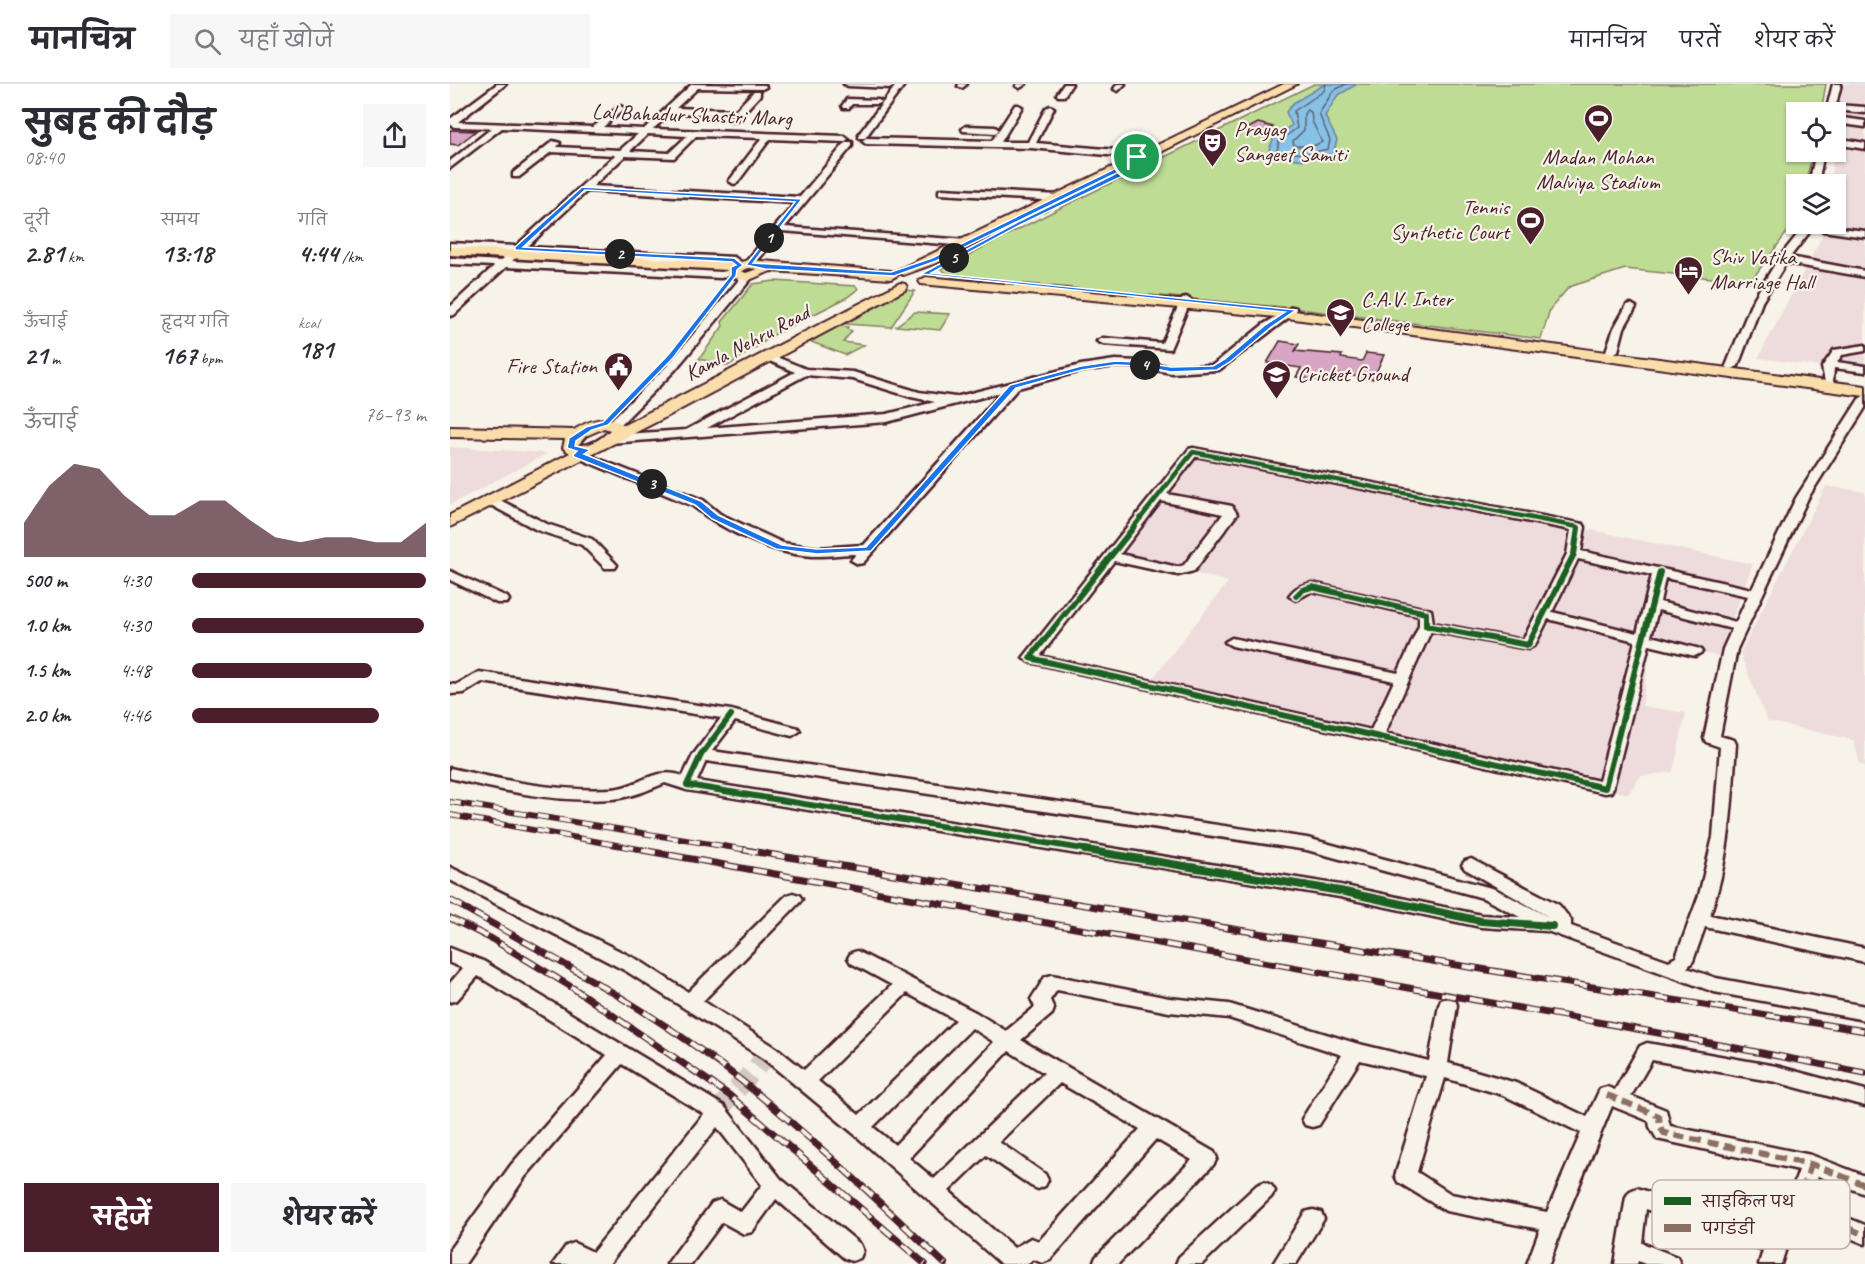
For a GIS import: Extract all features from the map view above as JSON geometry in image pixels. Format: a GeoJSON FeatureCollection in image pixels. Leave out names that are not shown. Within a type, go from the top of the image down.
{"type":"FeatureCollection","features":[{"type":"Feature","properties":{"kind":"main road","name":"Kamla Nehru Road"},"geometry":{"type":"LineString","coordinates":[[925,277],[1145,157],[1292,84]]}},
{"type":"Feature","properties":{"kind":"main road","name":"Kamla Nehru Road"},"geometry":{"type":"LineString","coordinates":[[612,430],[894,279],[1117,170],[1301,84]]}},
{"type":"Feature","properties":{"kind":"main road"},"geometry":{"type":"LineString","coordinates":[[450,251],[894,279],[925,277],[1289,312],[1732,366],[1865,386]]}},
{"type":"Feature","properties":{"kind":"main road"},"geometry":{"type":"LineString","coordinates":[[450,256],[509,256]]}},
{"type":"Feature","properties":{"kind":"main road","name":"Kamla Nehru Road"},"geometry":{"type":"LineString","coordinates":[[612,430],[663,413],[769,357],[894,279]]}},
{"type":"Feature","properties":{"kind":"main road"},"geometry":{"type":"LineString","coordinates":[[1289,312],[1865,391]]}},
{"type":"Feature","properties":{"kind":"main road"},"geometry":{"type":"LineString","coordinates":[[450,512],[576,446],[612,430]]}},
{"type":"Feature","properties":{"kind":"main road"},"geometry":{"type":"LineString","coordinates":[[450,432],[576,446]]}},
{"type":"Feature","properties":{"kind":"main road"},"geometry":{"type":"LineString","coordinates":[[450,438],[576,446]]}},
{"type":"Feature","properties":{"kind":"main road"},"geometry":{"type":"LineString","coordinates":[[450,522],[492,500],[576,446]]}},
{"type":"Feature","properties":{"kind":"street"},"geometry":{"type":"LineString","coordinates":[[453,122],[502,84]]}},
{"type":"Feature","properties":{"kind":"street"},"geometry":{"type":"LineString","coordinates":[[848,84],[892,85]]}},
{"type":"Feature","properties":{"kind":"street"},"geometry":{"type":"LineString","coordinates":[[746,270],[786,230],[901,84]]}},
{"type":"Feature","properties":{"kind":"street"},"geometry":{"type":"LineString","coordinates":[[1061,94],[1068,84]]}},
{"type":"Feature","properties":{"kind":"street"},"geometry":{"type":"LineString","coordinates":[[1833,102],[1837,84]]}},
{"type":"Feature","properties":{"kind":"street"},"geometry":{"type":"LineString","coordinates":[[450,313],[696,85],[760,90],[718,134]]}},
{"type":"Feature","properties":{"kind":"street"},"geometry":{"type":"LineString","coordinates":[[612,430],[671,368],[800,200],[855,140],[878,102],[892,85]]}},
{"type":"Feature","properties":{"kind":"street"},"geometry":{"type":"LineString","coordinates":[[846,106],[850,101],[878,102]]}},
{"type":"Feature","properties":{"kind":"street"},"geometry":{"type":"LineString","coordinates":[[995,144],[1018,107]]}},
{"type":"Feature","properties":{"kind":"street"},"geometry":{"type":"LineString","coordinates":[[596,129],[620,108]]}},
{"type":"Feature","properties":{"kind":"street"},"geometry":{"type":"LineString","coordinates":[[1030,145],[1050,108]]}},
{"type":"Feature","properties":{"kind":"street"},"geometry":{"type":"LineString","coordinates":[[670,110],[738,113]]}},
{"type":"Feature","properties":{"kind":"street"},"geometry":{"type":"LineString","coordinates":[[1846,110],[1865,110]]}},
{"type":"Feature","properties":{"kind":"street"},"geometry":{"type":"LineString","coordinates":[[1846,121],[1865,124]]}},
{"type":"Feature","properties":{"kind":"street","name":"Lal Bahadur Shastri Marg"},"geometry":{"type":"LineString","coordinates":[[453,122],[855,140],[1030,145],[1116,152]]}},
{"type":"Feature","properties":{"kind":"street"},"geometry":{"type":"LineString","coordinates":[[450,165],[501,125]]}},
{"type":"Feature","properties":{"kind":"street"},"geometry":{"type":"LineString","coordinates":[[516,175],[575,128]]}},
{"type":"Feature","properties":{"kind":"street"},"geometry":{"type":"LineString","coordinates":[[957,143],[967,128],[995,130]]}},
{"type":"Feature","properties":{"kind":"street"},"geometry":{"type":"LineString","coordinates":[[549,149],[671,156],[694,133]]}},
{"type":"Feature","properties":{"kind":"street"},"geometry":{"type":"LineString","coordinates":[[734,181],[768,136]]}},
{"type":"Feature","properties":{"kind":"street"},"geometry":{"type":"LineString","coordinates":[[1846,143],[1865,146]]}},
{"type":"Feature","properties":{"kind":"street"},"geometry":{"type":"LineString","coordinates":[[1116,152],[1170,144]]}},
{"type":"Feature","properties":{"kind":"street"},"geometry":{"type":"LineString","coordinates":[[461,148],[471,148]]}},
{"type":"Feature","properties":{"kind":"street"},"geometry":{"type":"LineString","coordinates":[[1116,152],[1145,157]]}},
{"type":"Feature","properties":{"kind":"street"},"geometry":{"type":"LineString","coordinates":[[1116,152],[1119,160],[1117,170]]}},
{"type":"Feature","properties":{"kind":"street"},"geometry":{"type":"LineString","coordinates":[[584,188],[800,200]]}},
{"type":"Feature","properties":{"kind":"street"},"geometry":{"type":"LineString","coordinates":[[942,192],[1060,198]]}},
{"type":"Feature","properties":{"kind":"street"},"geometry":{"type":"LineString","coordinates":[[786,230],[967,243]]}},
{"type":"Feature","properties":{"kind":"street"},"geometry":{"type":"LineString","coordinates":[[1846,232],[1865,234]]}},
{"type":"Feature","properties":{"kind":"street"},"geometry":{"type":"LineString","coordinates":[[1732,366],[1757,302],[1783,260],[1803,234]]}},
{"type":"Feature","properties":{"kind":"street"},"geometry":{"type":"LineString","coordinates":[[450,246],[509,256]]}},
{"type":"Feature","properties":{"kind":"street"},"geometry":{"type":"LineString","coordinates":[[450,261],[509,256]]}},
{"type":"Feature","properties":{"kind":"street"},"geometry":{"type":"LineString","coordinates":[[1783,260],[1865,274]]}},
{"type":"Feature","properties":{"kind":"street"},"geometry":{"type":"LineString","coordinates":[[1103,341],[1166,346],[1185,302]]}},
{"type":"Feature","properties":{"kind":"street"},"geometry":{"type":"LineString","coordinates":[[1612,351],[1619,328],[1631,307]]}},
{"type":"Feature","properties":{"kind":"street"},"geometry":{"type":"LineString","coordinates":[[612,430],[685,435],[887,418],[1081,368],[1115,363],[1140,364],[1171,370],[1215,368],[1289,312]]}},
{"type":"Feature","properties":{"kind":"street"},"geometry":{"type":"LineString","coordinates":[[1829,380],[1830,364],[1838,351],[1865,348]]}},
{"type":"Feature","properties":{"kind":"street"},"geometry":{"type":"LineString","coordinates":[[769,357],[804,372],[838,372],[859,376],[909,395],[945,399],[974,397]]}},
{"type":"Feature","properties":{"kind":"street"},"geometry":{"type":"LineString","coordinates":[[1830,364],[1865,369]]}},
{"type":"Feature","properties":{"kind":"street"},"geometry":{"type":"LineString","coordinates":[[685,435],[804,372]]}},
{"type":"Feature","properties":{"kind":"street"},"geometry":{"type":"LineString","coordinates":[[858,560],[1013,387]]}},
{"type":"Feature","properties":{"kind":"street"},"geometry":{"type":"LineString","coordinates":[[1671,969],[1684,961],[1708,895],[1721,837],[1728,744],[1712,738],[1730,649],[1802,498],[1865,399]]}},
{"type":"Feature","properties":{"kind":"street"},"geometry":{"type":"LineString","coordinates":[[576,446],[698,503],[715,517],[780,547],[817,552],[868,549]]}},
{"type":"Feature","properties":{"kind":"street"},"geometry":{"type":"LineString","coordinates":[[1426,626],[1528,645],[1574,554],[1578,527],[1193,452],[1030,658],[1605,788],[1660,572]]}},
{"type":"Feature","properties":{"kind":"street"},"geometry":{"type":"LineString","coordinates":[[1111,556],[1178,571],[1189,568],[1230,514],[1227,509],[1158,496]]}},
{"type":"Feature","properties":{"kind":"street"},"geometry":{"type":"LineString","coordinates":[[492,500],[542,528],[587,542],[610,565]]}},
{"type":"Feature","properties":{"kind":"street"},"geometry":{"type":"LineString","coordinates":[[1574,554],[1756,594]]}},
{"type":"Feature","properties":{"kind":"street"},"geometry":{"type":"LineString","coordinates":[[450,575],[502,600]]}},
{"type":"Feature","properties":{"kind":"street"},"geometry":{"type":"LineString","coordinates":[[1296,596],[1302,590],[1312,587],[1426,613],[1426,626],[1376,737]]}},
{"type":"Feature","properties":{"kind":"street"},"geometry":{"type":"LineString","coordinates":[[1652,604],[1740,627]]}},
{"type":"Feature","properties":{"kind":"street"},"geometry":{"type":"LineString","coordinates":[[1544,614],[1695,652]]}},
{"type":"Feature","properties":{"kind":"street"},"geometry":{"type":"LineString","coordinates":[[1232,642],[1402,678]]}},
{"type":"Feature","properties":{"kind":"street"},"geometry":{"type":"LineString","coordinates":[[450,689],[459,690],[479,677],[731,715],[792,731]]}},
{"type":"Feature","properties":{"kind":"street"},"geometry":{"type":"LineString","coordinates":[[687,785],[701,755],[731,715]]}},
{"type":"Feature","properties":{"kind":"street"},"geometry":{"type":"LineString","coordinates":[[701,755],[1307,844],[1489,892],[1557,928],[1714,985],[1865,1013]]}},
{"type":"Feature","properties":{"kind":"street"},"geometry":{"type":"LineString","coordinates":[[450,773],[513,788],[613,794],[641,787],[663,777],[675,779],[687,785],[1340,891],[1480,921],[1557,928]]}},
{"type":"Feature","properties":{"kind":"street"},"geometry":{"type":"LineString","coordinates":[[1471,865],[1553,909],[1562,920],[1557,928]]}},
{"type":"Feature","properties":{"kind":"street"},"geometry":{"type":"LineString","coordinates":[[450,873],[633,966],[771,1054],[935,1191],[1015,1263],[1031,1248],[1042,1253],[1154,1127]]}},
{"type":"Feature","properties":{"kind":"street"},"geometry":{"type":"LineString","coordinates":[[690,1002],[793,898]]}},
{"type":"Feature","properties":{"kind":"street"},"geometry":{"type":"LineString","coordinates":[[1699,919],[1865,955]]}},
{"type":"Feature","properties":{"kind":"street"},"geometry":{"type":"LineString","coordinates":[[450,955],[476,966],[717,1112],[774,1185],[852,1251]]}},
{"type":"Feature","properties":{"kind":"street"},"geometry":{"type":"LineString","coordinates":[[857,958],[970,1018],[1207,1158],[1104,1264]]}},
{"type":"Feature","properties":{"kind":"street"},"geometry":{"type":"LineString","coordinates":[[450,995],[476,966]]}},
{"type":"Feature","properties":{"kind":"street"},"geometry":{"type":"LineString","coordinates":[[896,1158],[1007,1041],[1045,1009],[1041,999],[1052,982],[1169,1005],[1229,1011],[1355,1051],[1438,1069],[1509,1089],[1592,1129]]}},
{"type":"Feature","properties":{"kind":"street"},"geometry":{"type":"LineString","coordinates":[[805,1082],[904,984]]}},
{"type":"Feature","properties":{"kind":"street"},"geometry":{"type":"LineString","coordinates":[[1448,1005],[1446,1035],[1438,1069],[1406,1176],[1446,1202],[1552,1222]]}},
{"type":"Feature","properties":{"kind":"street"},"geometry":{"type":"LineString","coordinates":[[860,1127],[970,1018]]}},
{"type":"Feature","properties":{"kind":"street"},"geometry":{"type":"LineString","coordinates":[[1312,1119],[1355,1051]]}},
{"type":"Feature","properties":{"kind":"street"},"geometry":{"type":"LineString","coordinates":[[1619,1100],[1647,1052],[1776,1074],[1865,1098]]}},
{"type":"Feature","properties":{"kind":"street"},"geometry":{"type":"LineString","coordinates":[[452,1263],[518,1171],[619,1054]]}},
{"type":"Feature","properties":{"kind":"street"},"geometry":{"type":"LineString","coordinates":[[935,1191],[1058,1072]]}},
{"type":"Feature","properties":{"kind":"street"},"geometry":{"type":"LineString","coordinates":[[1538,1264],[1552,1222],[1607,1095],[1659,1116],[1660,1127],[1664,1133],[1811,1164],[1865,1185]]}},
{"type":"Feature","properties":{"kind":"street"},"geometry":{"type":"LineString","coordinates":[[564,1264],[574,1253],[596,1264],[717,1112]]}},
{"type":"Feature","properties":{"kind":"street"},"geometry":{"type":"LineString","coordinates":[[984,1143],[1038,1180]]}},
{"type":"Feature","properties":{"kind":"street"},"geometry":{"type":"LineString","coordinates":[[1806,1180],[1811,1164]]}},
{"type":"Feature","properties":{"kind":"street"},"geometry":{"type":"LineString","coordinates":[[678,1264],[720,1209],[744,1225],[774,1185]]}},
{"type":"Feature","properties":{"kind":"street"},"geometry":{"type":"LineString","coordinates":[[1187,1264],[1264,1191]]}},
{"type":"Feature","properties":{"kind":"street"},"geometry":{"type":"LineString","coordinates":[[1652,1202],[1637,1197],[1628,1256],[1670,1264]]}},
{"type":"Feature","properties":{"kind":"street"},"geometry":{"type":"LineString","coordinates":[[1284,1264],[1313,1219]]}},
{"type":"Feature","properties":{"kind":"street"},"geometry":{"type":"LineString","coordinates":[[1850,1229],[1865,1235]]}},
{"type":"Feature","properties":{"kind":"street"},"geometry":{"type":"LineString","coordinates":[[1770,1264],[1775,1249]]}},
{"type":"Feature","properties":{"kind":"shaded area"},"geometry":{"type":"Polygon","coordinates":[[[1842,84],[1865,84],[1865,373],[1758,358],[1823,234],[1846,234],[1846,174],[1831,174],[1833,162],[1846,162],[1846,102],[1840,102],[1842,84]]]}},
{"type":"Feature","properties":{"kind":"shaded area"},"geometry":{"type":"Polygon","coordinates":[[[450,447],[548,453],[450,505],[450,447]]]}},
{"type":"Feature","properties":{"kind":"shaded area"},"geometry":{"type":"Polygon","coordinates":[[[1201,448],[1753,564],[1718,656],[1651,645],[1642,706],[1686,713],[1673,772],[1641,776],[1628,794],[1152,679],[1228,582],[1120,553],[1201,448]]]}},
{"type":"Feature","properties":{"kind":"shaded area"},"geometry":{"type":"Polygon","coordinates":[[[1826,486],[1865,492],[1865,766],[1860,764],[1853,740],[1767,721],[1740,653],[1826,486]]]}},
{"type":"Feature","properties":{"kind":"green space"},"geometry":{"type":"Polygon","coordinates":[[[1314,84],[1826,84],[1823,102],[1786,102],[1786,162],[1810,162],[1808,174],[1786,174],[1786,234],[1750,282],[1625,269],[1569,287],[1550,309],[1541,339],[1283,307],[952,277],[941,269],[1314,84]]]}},
{"type":"Feature","properties":{"kind":"green space"},"geometry":{"type":"Polygon","coordinates":[[[774,281],[856,286],[858,289],[846,298],[777,333],[728,366],[699,359],[723,326],[722,322],[753,284],[774,281]]]}},
{"type":"Feature","properties":{"kind":"green space"},"geometry":{"type":"Polygon","coordinates":[[[907,290],[915,291],[891,327],[845,324],[907,290]]]}},
{"type":"Feature","properties":{"kind":"green space"},"geometry":{"type":"Polygon","coordinates":[[[915,312],[950,314],[940,330],[896,326],[915,312]]]}},
{"type":"Feature","properties":{"kind":"green space"},"geometry":{"type":"Polygon","coordinates":[[[836,326],[848,327],[847,329],[852,331],[843,342],[864,345],[845,355],[806,340],[836,326]]]}},
{"type":"Feature","properties":{"kind":"water"},"geometry":{"type":"Polygon","coordinates":[[[1325,84],[1357,84],[1337,96],[1325,116],[1337,140],[1333,154],[1305,160],[1273,156],[1269,150],[1274,137],[1292,125],[1286,112],[1293,103],[1325,84]]]}},
{"type":"Feature","properties":{"kind":"building"},"geometry":{"type":"Polygon","coordinates":[[[1258,123],[1273,127],[1257,135],[1241,132],[1258,123]]]}},
{"type":"Feature","properties":{"kind":"building"},"geometry":{"type":"Polygon","coordinates":[[[450,130],[476,131],[458,145],[450,144],[450,130]]]}},
{"type":"Feature","properties":{"kind":"building"},"geometry":{"type":"Polygon","coordinates":[[[1280,341],[1299,344],[1295,351],[1342,355],[1341,358],[1362,361],[1366,353],[1384,355],[1373,379],[1340,374],[1336,383],[1296,377],[1301,368],[1267,363],[1280,341]]]}},
{"type":"Feature","properties":{"kind":"tunnel"},"geometry":{"type":"LineString","coordinates":[[717,1112],[769,1053]]}},
{"type":"Feature","properties":{"kind":"railway"},"geometry":{"type":"LineString","coordinates":[[450,802],[754,851]]}},
{"type":"Feature","properties":{"kind":"railway"},"geometry":{"type":"LineString","coordinates":[[450,815],[650,851]]}},
{"type":"Feature","properties":{"kind":"railway"},"geometry":{"type":"LineString","coordinates":[[642,850],[1664,1034],[1865,1073]]}},
{"type":"Feature","properties":{"kind":"railway"},"geometry":{"type":"LineString","coordinates":[[744,850],[1865,1031]]}},
{"type":"Feature","properties":{"kind":"railway"},"geometry":{"type":"LineString","coordinates":[[450,900],[600,985],[709,1056],[795,1125],[945,1264]]}},
{"type":"Feature","properties":{"kind":"railway"},"geometry":{"type":"LineString","coordinates":[[450,918],[492,939],[573,988],[729,1095],[925,1264]]}},
{"type":"Feature","properties":{"kind":"marked path"},"geometry":{"type":"LineString","coordinates":[[1607,1095],[1659,1116],[1660,1127],[1664,1133],[1811,1164],[1865,1185]]}},
{"type":"Feature","properties":{"kind":"marked path"},"geometry":{"type":"LineString","coordinates":[[1806,1180],[1811,1164]]}},
{"type":"Feature","properties":{"kind":"marked path"},"geometry":{"type":"LineString","coordinates":[[1850,1229],[1865,1235]]}},
{"type":"Feature","properties":{"kind":"cycle path"},"geometry":{"type":"LineString","coordinates":[[1296,596],[1302,590],[1312,587],[1426,613],[1426,626],[1528,645],[1574,554],[1578,527],[1193,452],[1030,658],[1605,788],[1660,572]]}},
{"type":"Feature","properties":{"kind":"cycle path"},"geometry":{"type":"LineString","coordinates":[[731,715],[701,755],[687,785],[1340,891],[1481,921],[1552,926]]}},
{"type":"Feature","properties":{"kind":"place","name":"Madan Mohan Malviya Stadium"},"geometry":{"type":"Point","coordinates":[1598,144]}},
{"type":"Feature","properties":{"kind":"place","name":"Prayag Sangeet Samiti"},"geometry":{"type":"Point","coordinates":[1213,168]}},
{"type":"Feature","properties":{"kind":"place","name":"Tennis Synthetic Court"},"geometry":{"type":"Point","coordinates":[1530,246]}},
{"type":"Feature","properties":{"kind":"place","name":"Shiv Vatika Marriage Hall"},"geometry":{"type":"Point","coordinates":[1689,296]}},
{"type":"Feature","properties":{"kind":"place","name":"C.A.V. Inter College"},"geometry":{"type":"Point","coordinates":[1340,338]}},
{"type":"Feature","properties":{"kind":"place","name":"Fire Station"},"geometry":{"type":"Point","coordinates":[618,392]}},
{"type":"Feature","properties":{"kind":"place","name":"Cricket Ground"},"geometry":{"type":"Point","coordinates":[1276,400]}},
{"type":"Feature","properties":{"kind":"route"},"geometry":{"type":"LineString","coordinates":[[1150,153],[1156,155],[1154,159],[1119,173],[924,274],[1292,310],[1215,368],[1171,370],[1140,364],[1115,363],[1081,368],[1013,387],[868,549],[817,552],[780,547],[715,517],[698,503],[577,455],[585,451],[571,448],[572,440],[598,424],[605,423],[670,356],[734,275],[733,269],[740,265],[734,260],[517,249],[584,188],[800,200],[749,264],[765,267],[891,274],[934,259],[1074,192],[1139,159],[1137,157],[1150,153]]}}]}
